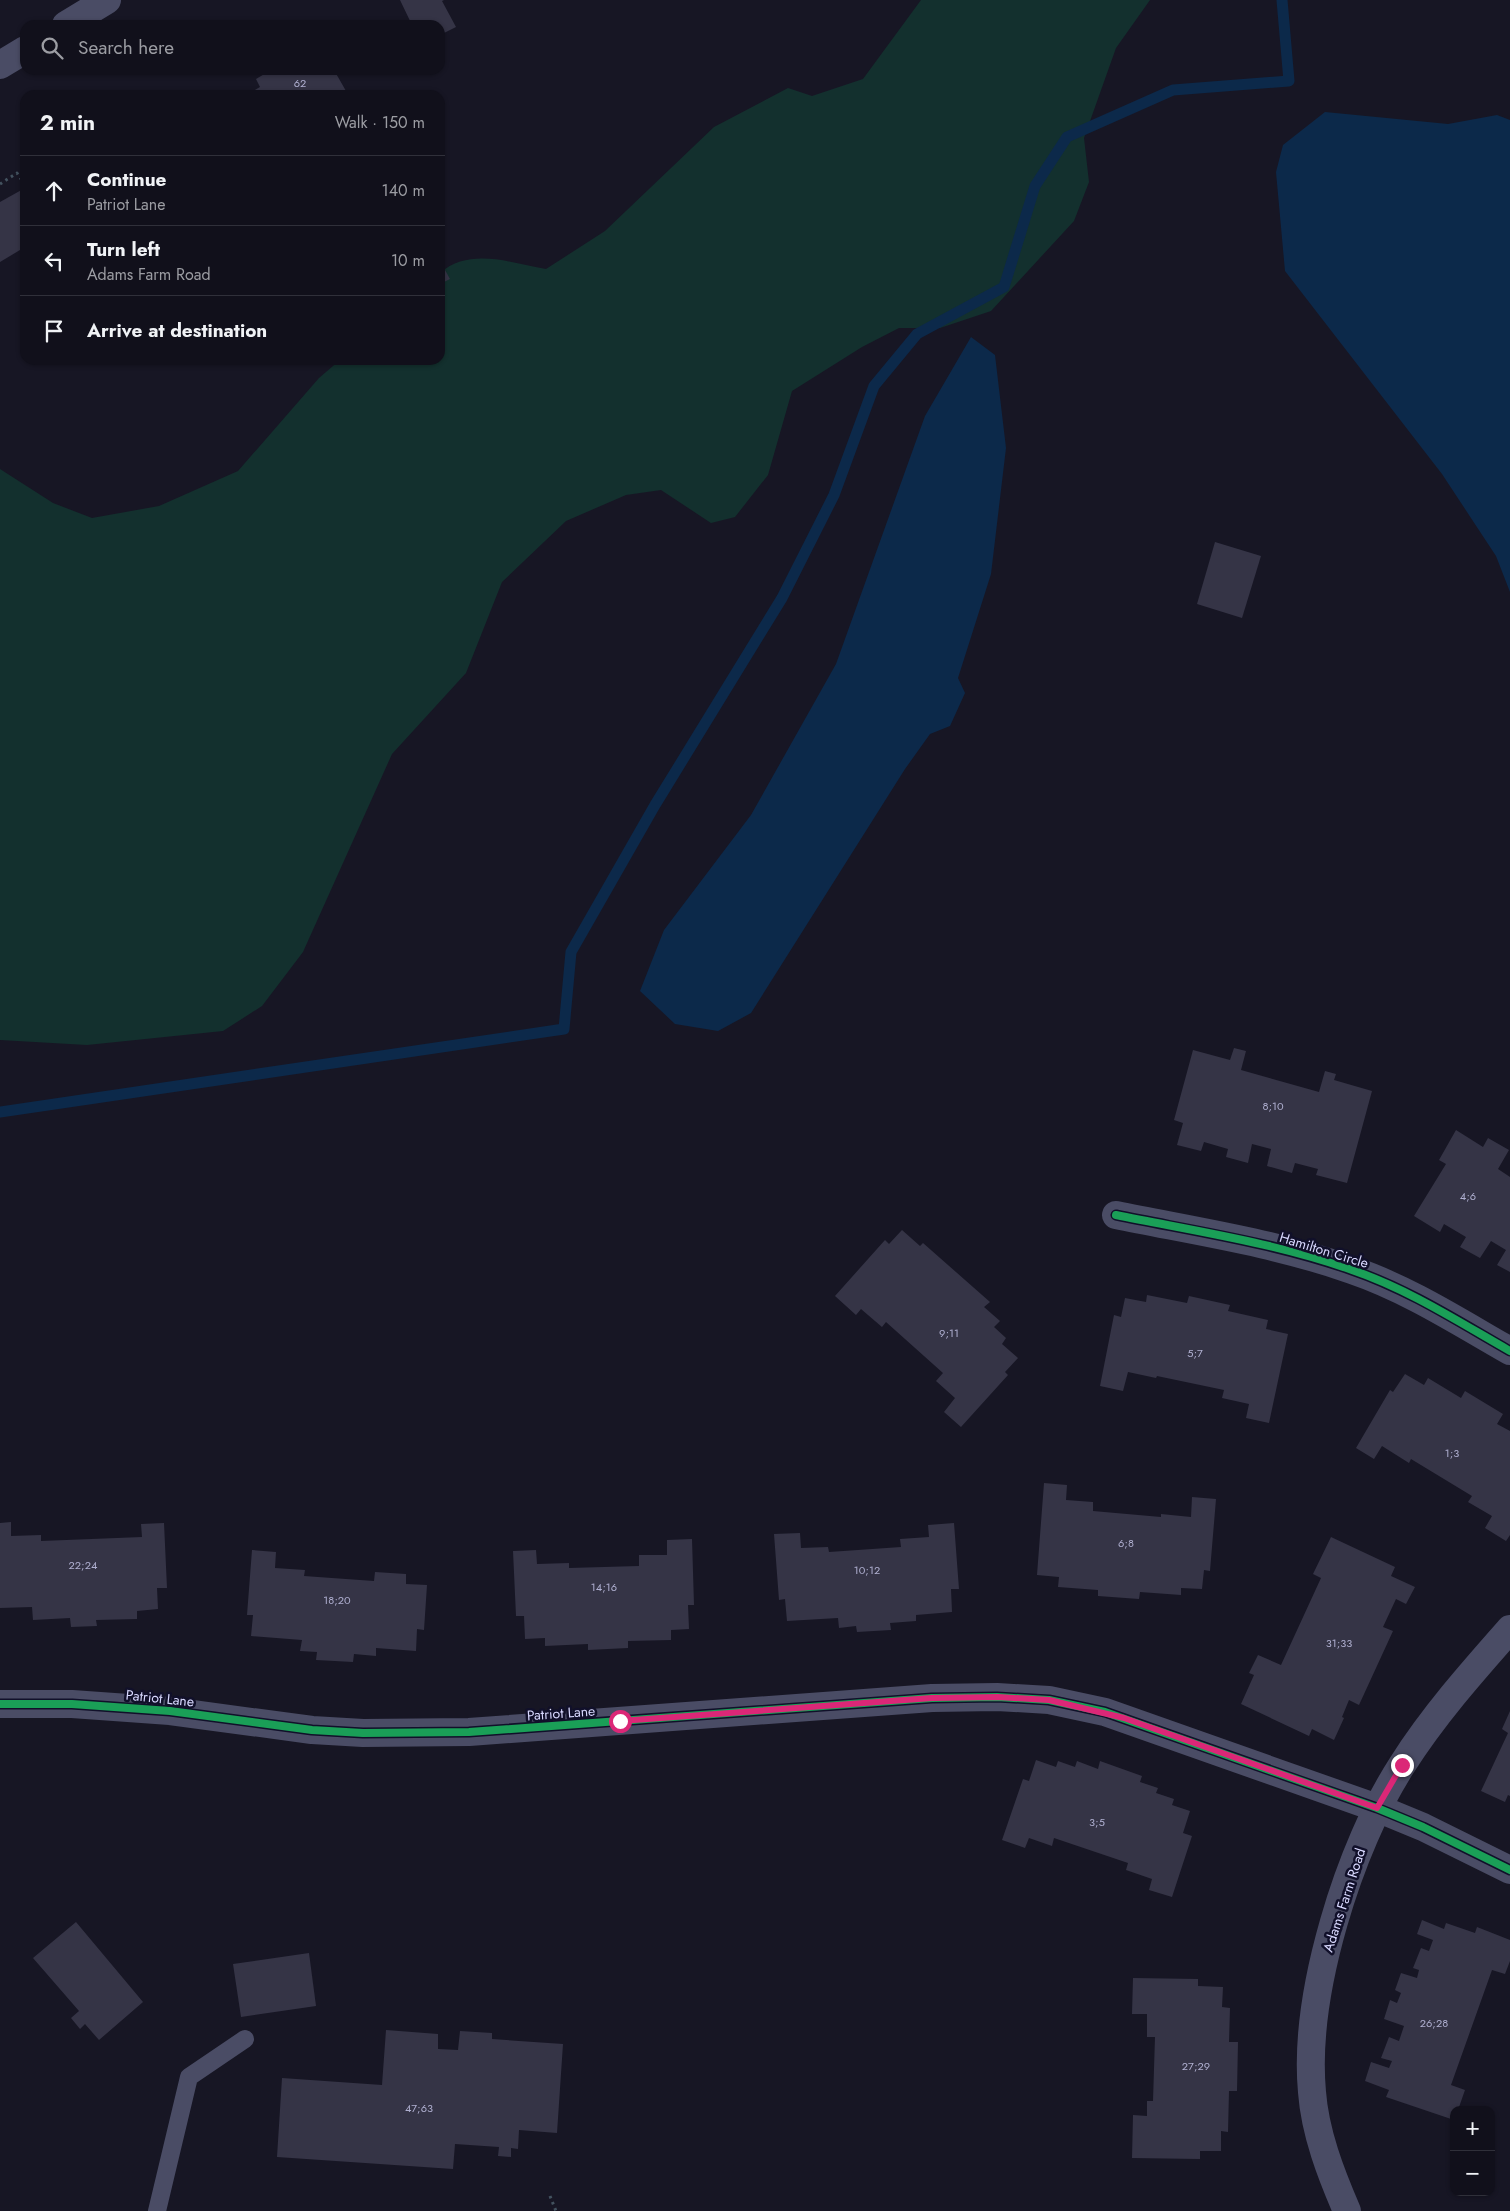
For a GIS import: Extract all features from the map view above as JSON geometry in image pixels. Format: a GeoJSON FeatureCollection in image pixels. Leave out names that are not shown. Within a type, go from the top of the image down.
{"type":"FeatureCollection","features":[{"type":"Feature","properties":{"kind":"street"},"geometry":{"type":"LineString","coordinates":[[74,20],[107,0]]}},
{"type":"Feature","properties":{"kind":"street"},"geometry":{"type":"LineString","coordinates":[[0,66],[20,53]]}},
{"type":"Feature","properties":{"kind":"street","name":"Hamilton Circle"},"geometry":{"type":"LineString","coordinates":[[1116,1215],[1298,1253],[1353,1270],[1403,1291],[1510,1351]]}},
{"type":"Feature","properties":{"kind":"street","name":"Adams Farm Road"},"geometry":{"type":"LineString","coordinates":[[1347,2211],[1317,2129],[1312,2091],[1312,2055],[1316,2008],[1323,1965],[1334,1924],[1349,1876],[1377,1808],[1402,1765],[1434,1720],[1510,1629]]}},
{"type":"Feature","properties":{"kind":"street","name":"Patriot Lane"},"geometry":{"type":"LineString","coordinates":[[0,1704],[72,1704],[170,1711],[312,1730],[363,1733],[469,1732],[932,1698],[998,1697],[1049,1700],[1124,1718],[1377,1808],[1424,1827],[1510,1870]]}},
{"type":"Feature","properties":{"kind":"lane"},"geometry":{"type":"LineString","coordinates":[[157,2211],[188,2077],[245,2039]]}},
{"type":"Feature","properties":{"kind":"path"},"geometry":{"type":"LineString","coordinates":[[0,184],[17,173],[20,178]]}},
{"type":"Feature","properties":{"kind":"path"},"geometry":{"type":"LineString","coordinates":[[550,2196],[556,2211]]}},
{"type":"Feature","properties":{"kind":"green space"},"geometry":{"type":"Polygon","coordinates":[[[921,0],[1150,0],[1116,48],[1084,138],[1089,182],[1074,221],[991,311],[940,328],[899,328],[862,347],[792,391],[768,475],[735,517],[711,523],[661,490],[626,495],[566,521],[502,582],[466,673],[392,754],[303,952],[262,1006],[223,1031],[87,1045],[0,1040],[0,469],[53,503],[92,518],[159,506],[238,471],[319,378],[334,365],[445,365],[445,270],[452,265],[477,259],[491,259],[546,269],[605,231],[714,127],[788,88],[812,96],[863,79],[921,0]]]}},
{"type":"Feature","properties":{"kind":"water"},"geometry":{"type":"Polygon","coordinates":[[[1325,112],[1448,124],[1497,115],[1510,120],[1510,592],[1496,556],[1442,474],[1285,271],[1276,172],[1283,145],[1325,112]]]}},
{"type":"Feature","properties":{"kind":"water"},"geometry":{"type":"Polygon","coordinates":[[[971,337],[995,355],[1006,448],[991,574],[958,678],[965,693],[950,726],[930,734],[905,769],[751,1013],[718,1031],[675,1024],[640,991],[664,930],[751,815],[836,664],[925,416],[971,337]]]}},
{"type":"Feature","properties":{"kind":"building"},"geometry":{"type":"Polygon","coordinates":[[[400,0],[444,0],[442,1],[456,27],[445,32],[445,20],[410,20],[400,0]]]}},
{"type":"Feature","properties":{"kind":"building"},"geometry":{"type":"Polygon","coordinates":[[[263,75],[337,75],[345,90],[255,90],[260,87],[256,79],[263,75]]]}},
{"type":"Feature","properties":{"kind":"building"},"geometry":{"type":"Polygon","coordinates":[[[20,191],[20,250],[0,262],[0,202],[20,191]]]}},
{"type":"Feature","properties":{"kind":"building"},"geometry":{"type":"Polygon","coordinates":[[[445,270],[450,279],[445,282],[445,270]]]}},
{"type":"Feature","properties":{"kind":"building"},"geometry":{"type":"Polygon","coordinates":[[[1215,542],[1261,556],[1242,618],[1197,604],[1215,542]]]}},
{"type":"Feature","properties":{"kind":"building"},"geometry":{"type":"Polygon","coordinates":[[[1234,1048],[1246,1051],[1241,1070],[1319,1092],[1325,1071],[1336,1074],[1334,1080],[1372,1091],[1347,1183],[1316,1175],[1318,1169],[1295,1163],[1292,1173],[1267,1166],[1271,1149],[1252,1144],[1248,1163],[1226,1157],[1228,1149],[1204,1142],[1201,1151],[1177,1145],[1183,1123],[1174,1120],[1193,1050],[1230,1060],[1234,1048]]]}},
{"type":"Feature","properties":{"kind":"building"},"geometry":{"type":"Polygon","coordinates":[[[1456,1130],[1483,1147],[1488,1138],[1509,1150],[1498,1169],[1510,1177],[1510,1272],[1497,1265],[1506,1250],[1491,1241],[1480,1258],[1460,1247],[1466,1237],[1444,1224],[1440,1232],[1414,1216],[1446,1164],[1439,1160],[1456,1130]]]}},
{"type":"Feature","properties":{"kind":"building"},"geometry":{"type":"Polygon","coordinates":[[[902,1230],[920,1246],[923,1243],[990,1302],[984,1307],[1000,1321],[994,1327],[1006,1338],[1002,1344],[1018,1358],[1005,1372],[1008,1375],[961,1427],[944,1412],[955,1398],[936,1381],[943,1373],[886,1322],[882,1327],[861,1309],[856,1315],[835,1296],[885,1240],[889,1244],[902,1230]]]}},
{"type":"Feature","properties":{"kind":"building"},"geometry":{"type":"Polygon","coordinates":[[[1147,1295],[1187,1303],[1189,1296],[1230,1305],[1228,1311],[1268,1320],[1266,1329],[1288,1334],[1269,1423],[1246,1418],[1249,1404],[1222,1398],[1224,1390],[1128,1372],[1123,1391],[1100,1386],[1114,1315],[1121,1317],[1125,1298],[1146,1302],[1147,1295]]]}},
{"type":"Feature","properties":{"kind":"building"},"geometry":{"type":"Polygon","coordinates":[[[1405,1374],[1424,1385],[1428,1378],[1461,1398],[1465,1391],[1503,1414],[1497,1424],[1510,1431],[1510,1535],[1506,1541],[1485,1528],[1492,1516],[1468,1502],[1472,1496],[1411,1459],[1409,1463],[1382,1446],[1374,1459],[1356,1448],[1390,1390],[1393,1392],[1405,1374]]]}},
{"type":"Feature","properties":{"kind":"building"},"geometry":{"type":"Polygon","coordinates":[[[1044,1483],[1067,1485],[1066,1500],[1093,1502],[1093,1511],[1161,1517],[1161,1514],[1191,1517],[1192,1497],[1216,1499],[1210,1571],[1204,1570],[1202,1589],[1181,1588],[1181,1595],[1140,1592],[1139,1599],[1098,1596],[1098,1590],[1058,1587],[1059,1577],[1037,1575],[1044,1483]]]}},
{"type":"Feature","properties":{"kind":"building"},"geometry":{"type":"Polygon","coordinates":[[[11,1522],[11,1536],[41,1535],[41,1541],[142,1537],[141,1524],[164,1523],[167,1588],[157,1588],[158,1609],[137,1611],[137,1619],[96,1620],[97,1626],[71,1627],[70,1618],[33,1620],[32,1607],[0,1608],[0,1523],[11,1522]]]}},
{"type":"Feature","properties":{"kind":"building"},"geometry":{"type":"Polygon","coordinates":[[[954,1523],[959,1589],[951,1589],[952,1612],[916,1615],[916,1621],[890,1623],[891,1630],[857,1632],[856,1626],[839,1628],[838,1618],[787,1621],[785,1599],[779,1600],[774,1534],[800,1533],[801,1548],[828,1547],[829,1552],[901,1547],[900,1539],[929,1537],[928,1525],[954,1523]]]}},
{"type":"Feature","properties":{"kind":"building"},"geometry":{"type":"Polygon","coordinates":[[[1331,1537],[1395,1567],[1391,1576],[1415,1587],[1406,1604],[1396,1599],[1383,1627],[1393,1631],[1359,1705],[1349,1700],[1342,1717],[1344,1718],[1334,1740],[1312,1729],[1309,1736],[1241,1704],[1254,1675],[1249,1673],[1258,1655],[1281,1665],[1321,1578],[1313,1574],[1331,1537]]]}},
{"type":"Feature","properties":{"kind":"building"},"geometry":{"type":"Polygon","coordinates":[[[692,1539],[694,1605],[688,1605],[689,1629],[671,1630],[671,1640],[628,1641],[628,1648],[588,1650],[588,1644],[545,1646],[545,1638],[525,1639],[524,1616],[516,1616],[513,1551],[536,1550],[537,1564],[569,1563],[569,1568],[639,1566],[639,1555],[667,1555],[667,1540],[692,1539]]]}},
{"type":"Feature","properties":{"kind":"building"},"geometry":{"type":"Polygon","coordinates":[[[252,1550],[276,1552],[275,1568],[305,1570],[304,1576],[374,1581],[375,1572],[406,1574],[406,1584],[427,1585],[424,1630],[417,1629],[416,1651],[376,1648],[376,1656],[354,1654],[353,1662],[316,1660],[317,1652],[300,1651],[302,1640],[251,1636],[253,1615],[247,1615],[252,1550]]]}},
{"type":"Feature","properties":{"kind":"building"},"geometry":{"type":"Polygon","coordinates":[[[1510,1711],[1510,1796],[1508,1795],[1505,1802],[1481,1791],[1508,1733],[1502,1729],[1510,1711]]]}},
{"type":"Feature","properties":{"kind":"building"},"geometry":{"type":"Polygon","coordinates":[[[1036,1760],[1056,1767],[1058,1761],[1075,1767],[1077,1761],[1098,1769],[1100,1761],[1142,1776],[1140,1782],[1158,1788],[1156,1793],[1174,1799],[1172,1805],[1190,1811],[1183,1833],[1192,1836],[1172,1897],[1149,1890],[1152,1879],[1126,1870],[1128,1863],[1054,1838],[1052,1846],[1029,1838],[1025,1848],[1002,1840],[1023,1779],[1029,1781],[1036,1760]]]}},
{"type":"Feature","properties":{"kind":"building"},"geometry":{"type":"Polygon","coordinates":[[[1422,1920],[1444,1929],[1446,1923],[1475,1933],[1477,1927],[1510,1940],[1510,1961],[1505,1974],[1492,1970],[1451,2085],[1465,2090],[1459,2106],[1450,2106],[1450,2119],[1386,2097],[1389,2090],[1365,2081],[1371,2062],[1389,2068],[1392,2061],[1381,2058],[1389,2037],[1399,2041],[1404,2026],[1384,2019],[1390,2000],[1397,2003],[1401,1993],[1395,1990],[1401,1973],[1417,1978],[1419,1970],[1413,1968],[1421,1948],[1429,1951],[1433,1940],[1417,1934],[1422,1920]]]}},
{"type":"Feature","properties":{"kind":"building"},"geometry":{"type":"Polygon","coordinates":[[[76,1922],[143,2002],[99,2040],[85,2024],[80,2029],[71,2018],[79,2011],[33,1958],[76,1922]]]}},
{"type":"Feature","properties":{"kind":"building"},"geometry":{"type":"Polygon","coordinates":[[[309,1953],[316,2006],[241,2017],[233,1964],[309,1953]]]}},
{"type":"Feature","properties":{"kind":"building"},"geometry":{"type":"Polygon","coordinates":[[[1133,1978],[1198,1979],[1198,1986],[1223,1987],[1222,2007],[1230,2008],[1229,2042],[1238,2042],[1237,2091],[1229,2091],[1228,2132],[1221,2131],[1221,2151],[1200,2151],[1200,2159],[1132,2158],[1133,2115],[1147,2116],[1147,2101],[1153,2101],[1155,2037],[1147,2037],[1147,2014],[1132,2014],[1133,1978]]]}},
{"type":"Feature","properties":{"kind":"building"},"geometry":{"type":"Polygon","coordinates":[[[386,2030],[438,2034],[438,2049],[458,2050],[460,2031],[492,2033],[492,2039],[563,2044],[557,2133],[519,2130],[518,2149],[511,2148],[511,2157],[498,2156],[499,2147],[455,2144],[453,2169],[277,2157],[282,2078],[382,2085],[386,2030]]]}},
{"type":"Feature","properties":{"kind":"waterway"},"geometry":{"type":"LineString","coordinates":[[0,1112],[564,1029],[571,952],[655,805],[782,598],[834,495],[874,386],[917,334],[1004,287],[1035,186],[1067,137],[1173,90],[1289,81],[1282,0]]}},
{"type":"Feature","properties":{"kind":"cycle path"},"geometry":{"type":"LineString","coordinates":[[1116,1215],[1264,1245],[1352,1270],[1413,1296],[1510,1351]]}},
{"type":"Feature","properties":{"kind":"cycle path"},"geometry":{"type":"LineString","coordinates":[[0,1704],[72,1704],[170,1711],[312,1730],[363,1733],[469,1732],[932,1698],[997,1697],[1049,1700],[1105,1712],[1377,1808],[1423,1827],[1510,1870]]}},
{"type":"Feature","properties":{"kind":"route"},"geometry":{"type":"LineString","coordinates":[[620,1721],[932,1698],[998,1697],[1049,1700],[1105,1712],[1377,1808],[1402,1765]]}}]}
